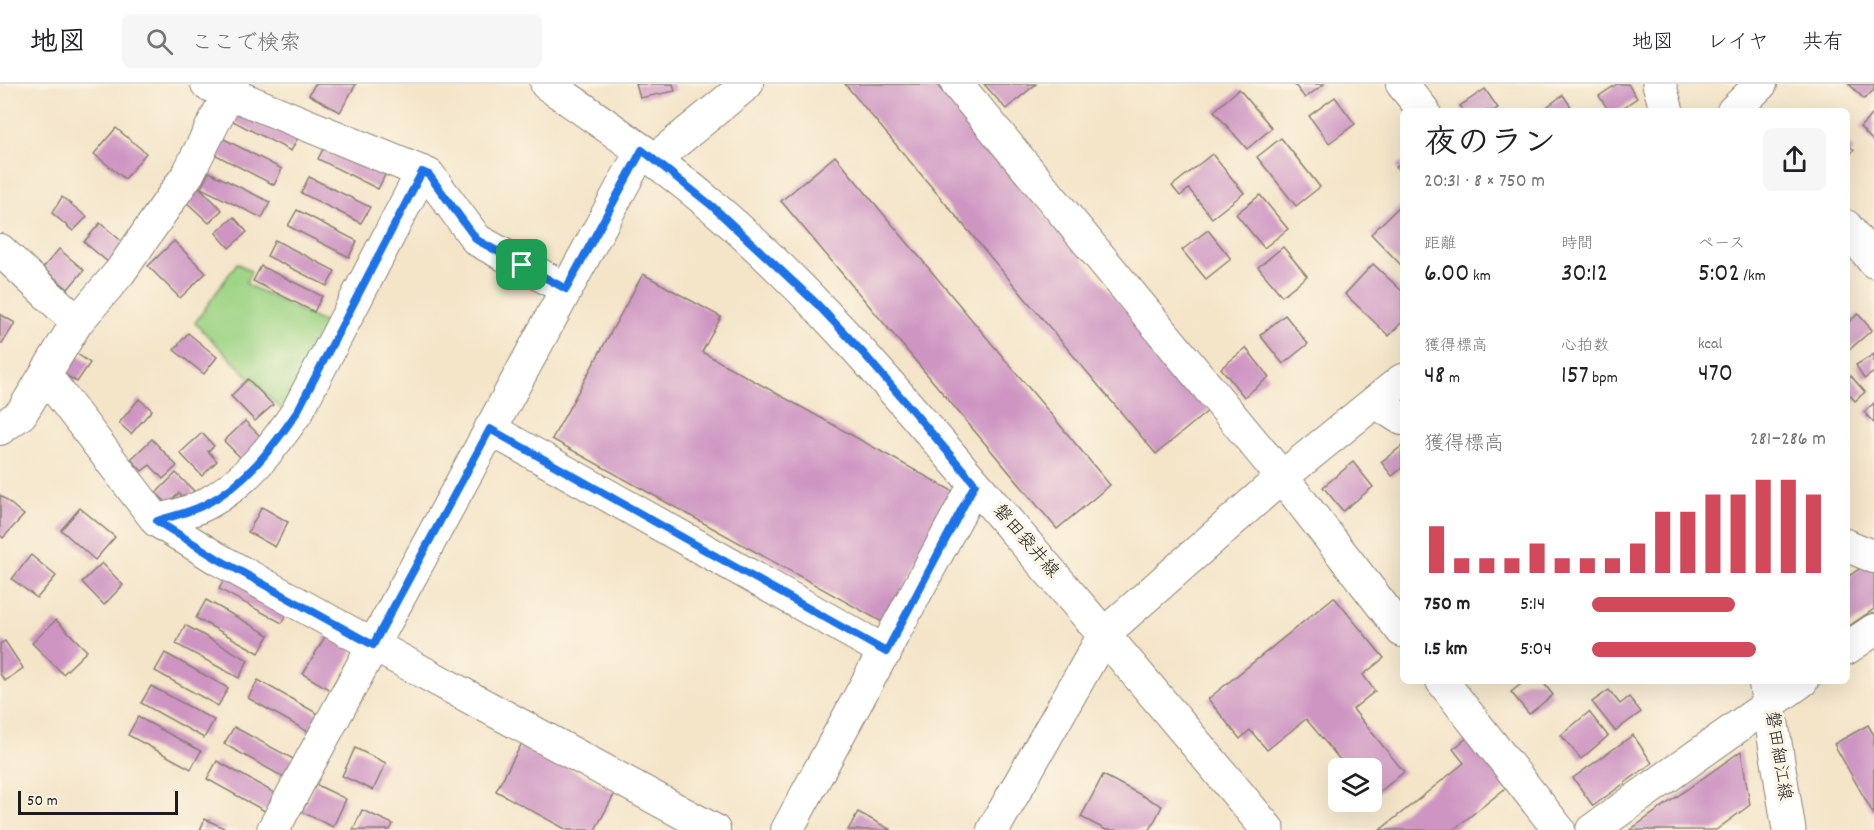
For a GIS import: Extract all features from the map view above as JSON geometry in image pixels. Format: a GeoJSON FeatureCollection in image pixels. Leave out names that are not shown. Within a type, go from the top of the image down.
{"type":"FeatureCollection","features":[{"type":"Feature","properties":{"kind":"main road","name":"磐田袋井線"},"geometry":{"type":"LineString","coordinates":[[547,84],[648,155],[712,206],[817,304],[865,355],[1105,633],[1269,830]]}},
{"type":"Feature","properties":{"kind":"main road"},"geometry":{"type":"LineString","coordinates":[[1659,84],[1666,108]]}},
{"type":"Feature","properties":{"kind":"main road","name":"磐田細江線"},"geometry":{"type":"LineString","coordinates":[[1767,693],[1789,830]]}},
{"type":"Feature","properties":{"kind":"street"},"geometry":{"type":"LineString","coordinates":[[273,830],[566,289],[648,155],[747,84]]}},
{"type":"Feature","properties":{"kind":"street"},"geometry":{"type":"LineString","coordinates":[[957,84],[1282,477],[1400,628]]}},
{"type":"Feature","properties":{"kind":"street"},"geometry":{"type":"LineString","coordinates":[[1402,84],[1422,108]]}},
{"type":"Feature","properties":{"kind":"street"},"geometry":{"type":"LineString","coordinates":[[0,429],[21,414],[77,322],[120,272],[188,174],[223,87],[429,175],[477,240],[566,289]]}},
{"type":"Feature","properties":{"kind":"street"},"geometry":{"type":"LineString","coordinates":[[157,521],[206,504],[247,474],[275,445],[297,412],[422,172]]}},
{"type":"Feature","properties":{"kind":"street"},"geometry":{"type":"LineString","coordinates":[[1850,231],[1874,262]]}},
{"type":"Feature","properties":{"kind":"street"},"geometry":{"type":"LineString","coordinates":[[0,250],[77,322]]}},
{"type":"Feature","properties":{"kind":"street"},"geometry":{"type":"LineString","coordinates":[[46,376],[157,521],[218,559],[373,645],[714,830]]}},
{"type":"Feature","properties":{"kind":"street"},"geometry":{"type":"LineString","coordinates":[[993,830],[1105,633],[1128,610],[1282,477],[1400,382]]}},
{"type":"Feature","properties":{"kind":"street"},"geometry":{"type":"LineString","coordinates":[[1375,402],[1400,418]]}},
{"type":"Feature","properties":{"kind":"street"},"geometry":{"type":"LineString","coordinates":[[490,429],[886,652]]}},
{"type":"Feature","properties":{"kind":"street"},"geometry":{"type":"LineString","coordinates":[[787,830],[886,652],[975,484]]}},
{"type":"Feature","properties":{"kind":"street"},"geometry":{"type":"LineString","coordinates":[[1850,547],[1874,557]]}},
{"type":"Feature","properties":{"kind":"street"},"geometry":{"type":"LineString","coordinates":[[1850,646],[1874,630]]}},
{"type":"Feature","properties":{"kind":"street"},"geometry":{"type":"LineString","coordinates":[[1444,684],[1559,830]]}},
{"type":"Feature","properties":{"kind":"street"},"geometry":{"type":"LineString","coordinates":[[1592,830],[1767,693],[1793,684]]}},
{"type":"Feature","properties":{"kind":"green space"},"geometry":{"type":"Polygon","coordinates":[[[237,263],[251,271],[246,284],[333,327],[286,414],[195,323],[237,263]]]}},
{"type":"Feature","properties":{"kind":"building"},"geometry":{"type":"Polygon","coordinates":[[[315,84],[356,84],[340,112],[309,95],[315,84]]]}},
{"type":"Feature","properties":{"kind":"building"},"geometry":{"type":"Polygon","coordinates":[[[636,84],[673,84],[675,91],[640,98],[636,84]]]}},
{"type":"Feature","properties":{"kind":"building"},"geometry":{"type":"Polygon","coordinates":[[[845,84],[936,84],[1209,410],[1156,454],[845,84]]]}},
{"type":"Feature","properties":{"kind":"building"},"geometry":{"type":"Polygon","coordinates":[[[984,84],[1036,84],[1006,109],[984,84]]]}},
{"type":"Feature","properties":{"kind":"building"},"geometry":{"type":"Polygon","coordinates":[[[1294,84],[1324,84],[1305,98],[1294,84]]]}},
{"type":"Feature","properties":{"kind":"building"},"geometry":{"type":"Polygon","coordinates":[[[1617,84],[1628,84],[1637,98],[1622,108],[1607,108],[1599,96],[1617,84]]]}},
{"type":"Feature","properties":{"kind":"building"},"geometry":{"type":"Polygon","coordinates":[[[1849,84],[1874,84],[1874,90],[1864,99],[1849,84]]]}},
{"type":"Feature","properties":{"kind":"building"},"geometry":{"type":"Polygon","coordinates":[[[1239,89],[1272,128],[1247,149],[1214,111],[1239,89]]]}},
{"type":"Feature","properties":{"kind":"building"},"geometry":{"type":"Polygon","coordinates":[[[1485,89],[1498,108],[1462,108],[1460,106],[1485,89]]]}},
{"type":"Feature","properties":{"kind":"building"},"geometry":{"type":"Polygon","coordinates":[[[1563,95],[1572,108],[1545,108],[1563,95]]]}},
{"type":"Feature","properties":{"kind":"building"},"geometry":{"type":"Polygon","coordinates":[[[1335,97],[1355,124],[1329,143],[1309,116],[1335,97]]]}},
{"type":"Feature","properties":{"kind":"building"},"geometry":{"type":"Polygon","coordinates":[[[238,104],[299,135],[291,151],[231,120],[238,104]]]}},
{"type":"Feature","properties":{"kind":"building"},"geometry":{"type":"Polygon","coordinates":[[[1874,113],[1874,142],[1860,127],[1874,113]]]}},
{"type":"Feature","properties":{"kind":"building"},"geometry":{"type":"Polygon","coordinates":[[[116,128],[146,153],[125,179],[94,154],[116,128]]]}},
{"type":"Feature","properties":{"kind":"building"},"geometry":{"type":"Polygon","coordinates":[[[222,138],[282,169],[274,185],[214,154],[222,138]]]}},
{"type":"Feature","properties":{"kind":"building"},"geometry":{"type":"Polygon","coordinates":[[[1281,138],[1320,187],[1296,206],[1257,157],[1281,138]]]}},
{"type":"Feature","properties":{"kind":"building"},"geometry":{"type":"Polygon","coordinates":[[[326,143],[386,173],[378,189],[318,159],[326,143]]]}},
{"type":"Feature","properties":{"kind":"building"},"geometry":{"type":"Polygon","coordinates":[[[1212,154],[1244,193],[1212,218],[1189,189],[1180,196],[1172,186],[1212,154]]]}},
{"type":"Feature","properties":{"kind":"building"},"geometry":{"type":"Polygon","coordinates":[[[835,156],[1110,485],[1057,529],[781,201],[835,156]]]}},
{"type":"Feature","properties":{"kind":"building"},"geometry":{"type":"Polygon","coordinates":[[[209,172],[270,202],[262,218],[201,188],[209,172]]]}},
{"type":"Feature","properties":{"kind":"building"},"geometry":{"type":"Polygon","coordinates":[[[309,177],[370,207],[361,223],[301,193],[309,177]]]}},
{"type":"Feature","properties":{"kind":"building"},"geometry":{"type":"Polygon","coordinates":[[[197,185],[222,210],[209,223],[183,199],[197,185]]]}},
{"type":"Feature","properties":{"kind":"building"},"geometry":{"type":"Polygon","coordinates":[[[1260,195],[1288,229],[1264,248],[1236,214],[1260,195]]]}},
{"type":"Feature","properties":{"kind":"building"},"geometry":{"type":"Polygon","coordinates":[[[62,197],[87,217],[73,231],[52,213],[62,197]]]}},
{"type":"Feature","properties":{"kind":"building"},"geometry":{"type":"Polygon","coordinates":[[[1400,206],[1400,264],[1371,234],[1400,206]]]}},
{"type":"Feature","properties":{"kind":"building"},"geometry":{"type":"Polygon","coordinates":[[[297,210],[357,241],[349,257],[288,226],[297,210]]]}},
{"type":"Feature","properties":{"kind":"building"},"geometry":{"type":"Polygon","coordinates":[[[234,217],[247,232],[229,248],[216,233],[234,217]]]}},
{"type":"Feature","properties":{"kind":"building"},"geometry":{"type":"Polygon","coordinates":[[[100,223],[125,244],[109,263],[84,242],[100,223]]]}},
{"type":"Feature","properties":{"kind":"building"},"geometry":{"type":"Polygon","coordinates":[[[1208,230],[1231,259],[1206,279],[1182,250],[1208,230]]]}},
{"type":"Feature","properties":{"kind":"building"},"geometry":{"type":"Polygon","coordinates":[[[275,240],[335,271],[327,286],[267,256],[275,240]]]}},
{"type":"Feature","properties":{"kind":"building"},"geometry":{"type":"Polygon","coordinates":[[[174,241],[206,273],[180,298],[148,266],[174,241]]]}},
{"type":"Feature","properties":{"kind":"building"},"geometry":{"type":"Polygon","coordinates":[[[1283,247],[1307,276],[1282,296],[1258,267],[1283,247]]]}},
{"type":"Feature","properties":{"kind":"building"},"geometry":{"type":"Polygon","coordinates":[[[59,249],[84,270],[68,289],[43,268],[59,249]]]}},
{"type":"Feature","properties":{"kind":"building"},"geometry":{"type":"Polygon","coordinates":[[[1373,264],[1400,289],[1400,324],[1389,336],[1345,294],[1373,264]]]}},
{"type":"Feature","properties":{"kind":"building"},"geometry":{"type":"Polygon","coordinates":[[[261,266],[322,296],[314,312],[253,281],[261,266]]]}},
{"type":"Feature","properties":{"kind":"building"},"geometry":{"type":"Polygon","coordinates":[[[643,274],[721,317],[702,352],[956,493],[884,623],[552,439],[643,274]]]}},
{"type":"Feature","properties":{"kind":"building"},"geometry":{"type":"Polygon","coordinates":[[[0,314],[15,323],[2,344],[0,342],[0,314]]]}},
{"type":"Feature","properties":{"kind":"building"},"geometry":{"type":"Polygon","coordinates":[[[1858,314],[1872,330],[1850,349],[1850,321],[1858,314]]]}},
{"type":"Feature","properties":{"kind":"building"},"geometry":{"type":"Polygon","coordinates":[[[1285,315],[1308,344],[1283,364],[1260,335],[1285,315]]]}},
{"type":"Feature","properties":{"kind":"building"},"geometry":{"type":"Polygon","coordinates":[[[188,333],[217,357],[204,374],[174,350],[188,333]]]}},
{"type":"Feature","properties":{"kind":"building"},"geometry":{"type":"Polygon","coordinates":[[[1246,348],[1269,377],[1244,397],[1221,368],[1246,348]]]}},
{"type":"Feature","properties":{"kind":"building"},"geometry":{"type":"Polygon","coordinates":[[[73,351],[90,363],[77,382],[59,371],[73,351]]]}},
{"type":"Feature","properties":{"kind":"building"},"geometry":{"type":"Polygon","coordinates":[[[1874,354],[1874,372],[1864,379],[1856,365],[1874,354]]]}},
{"type":"Feature","properties":{"kind":"building"},"geometry":{"type":"Polygon","coordinates":[[[1850,377],[1865,392],[1855,401],[1850,395],[1850,377]]]}},
{"type":"Feature","properties":{"kind":"building"},"geometry":{"type":"Polygon","coordinates":[[[248,379],[273,405],[255,421],[231,396],[248,379]]]}},
{"type":"Feature","properties":{"kind":"building"},"geometry":{"type":"Polygon","coordinates":[[[139,399],[152,410],[131,434],[119,423],[139,399]]]}},
{"type":"Feature","properties":{"kind":"building"},"geometry":{"type":"Polygon","coordinates":[[[1874,403],[1874,423],[1864,412],[1874,403]]]}},
{"type":"Feature","properties":{"kind":"building"},"geometry":{"type":"Polygon","coordinates":[[[245,421],[268,444],[247,464],[224,441],[245,421]]]}},
{"type":"Feature","properties":{"kind":"building"},"geometry":{"type":"Polygon","coordinates":[[[202,433],[214,446],[208,451],[217,461],[202,476],[180,453],[202,433]]]}},
{"type":"Feature","properties":{"kind":"building"},"geometry":{"type":"Polygon","coordinates":[[[152,439],[177,466],[163,479],[150,465],[142,471],[131,459],[152,439]]]}},
{"type":"Feature","properties":{"kind":"building"},"geometry":{"type":"Polygon","coordinates":[[[1400,448],[1400,470],[1392,476],[1381,462],[1400,448]]]}},
{"type":"Feature","properties":{"kind":"building"},"geometry":{"type":"Polygon","coordinates":[[[1353,462],[1373,487],[1343,511],[1323,487],[1353,462]]]}},
{"type":"Feature","properties":{"kind":"building"},"geometry":{"type":"Polygon","coordinates":[[[176,473],[194,491],[186,500],[179,493],[168,504],[156,493],[176,473]]]}},
{"type":"Feature","properties":{"kind":"building"},"geometry":{"type":"Polygon","coordinates":[[[0,495],[24,515],[3,538],[0,535],[0,495]]]}},
{"type":"Feature","properties":{"kind":"building"},"geometry":{"type":"Polygon","coordinates":[[[262,507],[288,522],[275,547],[248,532],[262,507]]]}},
{"type":"Feature","properties":{"kind":"building"},"geometry":{"type":"Polygon","coordinates":[[[80,508],[115,537],[95,560],[61,530],[80,508]]]}},
{"type":"Feature","properties":{"kind":"building"},"geometry":{"type":"Polygon","coordinates":[[[31,555],[56,576],[37,598],[12,579],[31,555]]]}},
{"type":"Feature","properties":{"kind":"building"},"geometry":{"type":"Polygon","coordinates":[[[102,563],[123,585],[104,605],[82,582],[102,563]]]}},
{"type":"Feature","properties":{"kind":"building"},"geometry":{"type":"Polygon","coordinates":[[[1868,563],[1874,566],[1874,609],[1850,625],[1850,575],[1868,563]]]}},
{"type":"Feature","properties":{"kind":"building"},"geometry":{"type":"Polygon","coordinates":[[[229,570],[292,605],[282,623],[219,589],[229,570]]]}},
{"type":"Feature","properties":{"kind":"building"},"geometry":{"type":"Polygon","coordinates":[[[1334,597],[1384,658],[1363,675],[1375,691],[1353,709],[1404,772],[1382,790],[1382,758],[1339,758],[1306,719],[1267,750],[1250,730],[1240,739],[1208,699],[1334,597]]]}},
{"type":"Feature","properties":{"kind":"building"},"geometry":{"type":"Polygon","coordinates":[[[206,600],[269,635],[259,653],[196,618],[206,600]]]}},
{"type":"Feature","properties":{"kind":"building"},"geometry":{"type":"Polygon","coordinates":[[[56,620],[87,651],[63,674],[32,643],[56,620]]]}},
{"type":"Feature","properties":{"kind":"building"},"geometry":{"type":"Polygon","coordinates":[[[185,625],[248,660],[239,678],[176,644],[185,625]]]}},
{"type":"Feature","properties":{"kind":"building"},"geometry":{"type":"Polygon","coordinates":[[[326,635],[353,650],[330,690],[303,674],[326,635]]]}},
{"type":"Feature","properties":{"kind":"building"},"geometry":{"type":"Polygon","coordinates":[[[5,641],[23,668],[5,681],[0,674],[0,644],[5,641]]]}},
{"type":"Feature","properties":{"kind":"building"},"geometry":{"type":"Polygon","coordinates":[[[165,653],[228,688],[218,706],[155,671],[165,653]]]}},
{"type":"Feature","properties":{"kind":"building"},"geometry":{"type":"Polygon","coordinates":[[[258,680],[320,715],[310,733],[248,698],[258,680]]]}},
{"type":"Feature","properties":{"kind":"building"},"geometry":{"type":"Polygon","coordinates":[[[1521,684],[1544,684],[1553,695],[1529,714],[1511,692],[1521,684]]]}},
{"type":"Feature","properties":{"kind":"building"},"geometry":{"type":"Polygon","coordinates":[[[151,686],[214,720],[204,738],[141,703],[151,686]]]}},
{"type":"Feature","properties":{"kind":"building"},"geometry":{"type":"Polygon","coordinates":[[[1609,690],[1620,704],[1629,697],[1641,712],[1615,731],[1592,702],[1609,690]]]}},
{"type":"Feature","properties":{"kind":"building"},"geometry":{"type":"Polygon","coordinates":[[[1589,712],[1608,736],[1581,759],[1561,735],[1589,712]]]}},
{"type":"Feature","properties":{"kind":"building"},"geometry":{"type":"Polygon","coordinates":[[[138,717],[201,751],[191,769],[128,735],[138,717]]]}},
{"type":"Feature","properties":{"kind":"building"},"geometry":{"type":"Polygon","coordinates":[[[1868,725],[1874,735],[1874,815],[1834,744],[1868,725]]]}},
{"type":"Feature","properties":{"kind":"building"},"geometry":{"type":"Polygon","coordinates":[[[234,727],[297,761],[287,779],[224,744],[234,727]]]}},
{"type":"Feature","properties":{"kind":"building"},"geometry":{"type":"Polygon","coordinates":[[[1472,734],[1512,783],[1453,830],[1380,830],[1464,763],[1453,749],[1472,734]]]}},
{"type":"Feature","properties":{"kind":"building"},"geometry":{"type":"Polygon","coordinates":[[[1633,735],[1652,763],[1593,806],[1573,778],[1633,735]]]}},
{"type":"Feature","properties":{"kind":"building"},"geometry":{"type":"Polygon","coordinates":[[[522,743],[615,793],[595,830],[567,830],[496,791],[522,743]]]}},
{"type":"Feature","properties":{"kind":"building"},"geometry":{"type":"Polygon","coordinates":[[[355,748],[386,763],[373,790],[342,776],[355,748]]]}},
{"type":"Feature","properties":{"kind":"building"},"geometry":{"type":"Polygon","coordinates":[[[1741,751],[1750,805],[1716,830],[1630,830],[1741,751]]]}},
{"type":"Feature","properties":{"kind":"building"},"geometry":{"type":"Polygon","coordinates":[[[217,761],[280,796],[270,814],[207,779],[217,761]]]}},
{"type":"Feature","properties":{"kind":"building"},"geometry":{"type":"Polygon","coordinates":[[[1103,775],[1162,806],[1150,830],[1106,830],[1081,817],[1103,775]]]}},
{"type":"Feature","properties":{"kind":"building"},"geometry":{"type":"Polygon","coordinates":[[[315,784],[346,799],[333,827],[302,812],[315,784]]]}},
{"type":"Feature","properties":{"kind":"building"},"geometry":{"type":"Polygon","coordinates":[[[362,810],[393,824],[390,830],[353,830],[362,810]]]}},
{"type":"Feature","properties":{"kind":"building"},"geometry":{"type":"Polygon","coordinates":[[[858,812],[891,830],[848,830],[858,812]]]}},
{"type":"Feature","properties":{"kind":"building"},"geometry":{"type":"Polygon","coordinates":[[[205,819],[228,830],[200,830],[205,819]]]}},
{"type":"Feature","properties":{"kind":"waterway"},"geometry":{"type":"LineString","coordinates":[[1850,664],[1859,658]]}},
{"type":"Feature","properties":{"kind":"waterway"},"geometry":{"type":"LineString","coordinates":[[1808,694],[1823,684]]}},
{"type":"Feature","properties":{"kind":"route"},"geometry":{"type":"LineString","coordinates":[[642,150],[712,206],[766,255],[865,355],[975,484],[886,652],[490,429],[373,645],[218,559],[157,521],[206,504],[247,474],[275,445],[297,412],[422,172],[429,175],[477,240],[522,265],[566,289],[642,150]]}}]}
